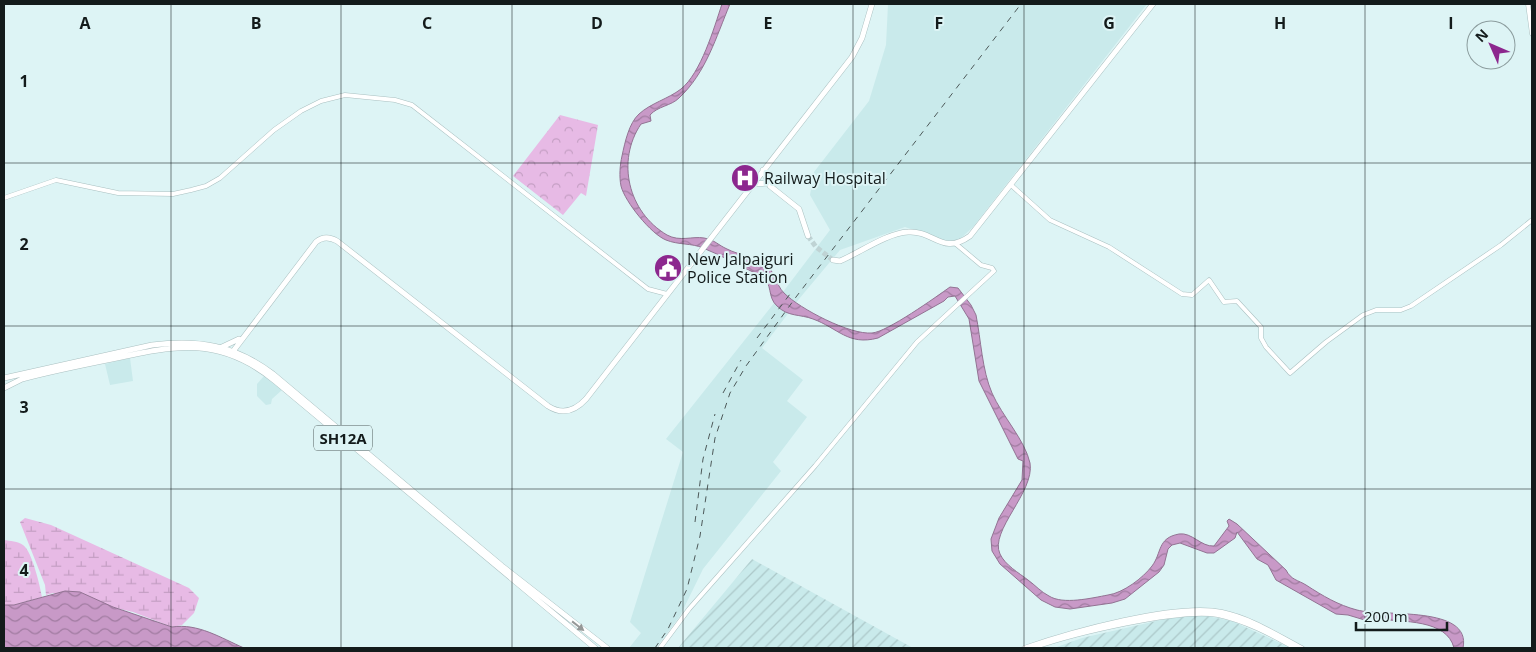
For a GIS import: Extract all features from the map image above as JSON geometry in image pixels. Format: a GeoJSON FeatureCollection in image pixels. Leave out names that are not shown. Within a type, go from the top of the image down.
{"type":"FeatureCollection","features":[{"type":"Feature","properties":{"kind":"main road"},"geometry":{"type":"LineString","coordinates":[[230,352],[316,242],[329,238],[337,241],[548,406],[556,411],[566,412],[581,404],[855,52],[862,38],[872,4]]}},
{"type":"Feature","properties":{"kind":"main road"},"geometry":{"type":"LineString","coordinates":[[835,261],[908,232],[949,245],[956,244],[974,233],[1153,4]]}},
{"type":"Feature","properties":{"kind":"main road"},"geometry":{"type":"LineString","coordinates":[[763,170],[768,183],[795,204],[802,216],[808,236]]}},
{"type":"Feature","properties":{"kind":"main road"},"geometry":{"type":"LineString","coordinates":[[752,184],[768,183]]}},
{"type":"Feature","properties":{"kind":"main road"},"geometry":{"type":"LineString","coordinates":[[222,347],[232,344],[241,338]]}},
{"type":"Feature","properties":{"kind":"main road"},"geometry":{"type":"LineString","coordinates":[[241,338],[242,354]]}},
{"type":"Feature","properties":{"kind":"main road","name":"SH12A"},"geometry":{"type":"LineString","coordinates":[[4,378],[152,345],[187,342],[222,347],[252,364],[275,381],[595,648]]}},
{"type":"Feature","properties":{"kind":"main road","name":"SH12A"},"geometry":{"type":"LineString","coordinates":[[4,388],[22,379],[149,351],[210,348],[242,354],[273,374],[304,400],[330,417],[354,442],[502,566],[607,648]]}},
{"type":"Feature","properties":{"kind":"street"},"geometry":{"type":"LineString","coordinates":[[1528,4],[1532,34]]}},
{"type":"Feature","properties":{"kind":"street"},"geometry":{"type":"LineString","coordinates":[[4,198],[56,180],[122,193],[174,194],[191,190],[206,186],[220,178],[274,130],[300,112],[321,101],[345,95],[395,100],[412,104],[648,290],[667,294]]}},
{"type":"Feature","properties":{"kind":"street"},"geometry":{"type":"LineString","coordinates":[[1011,185],[1050,220],[1109,247],[1182,294],[1192,295],[1208,280],[1224,302],[1237,301],[1251,315],[1261,327],[1263,344],[1290,373],[1326,342],[1363,315],[1376,310],[1400,310],[1411,306],[1501,246],[1532,220]]}},
{"type":"Feature","properties":{"kind":"street"},"geometry":{"type":"LineString","coordinates":[[660,648],[689,609],[815,466],[917,342],[994,270],[981,265],[956,244]]}},
{"type":"Feature","properties":{"kind":"street"},"geometry":{"type":"LineString","coordinates":[[1024,648],[1126,621],[1200,610],[1240,617],[1302,648]]}},
{"type":"Feature","properties":{"kind":"street"},"geometry":{"type":"LineString","coordinates":[[1033,648],[1137,623],[1206,614],[1259,628],[1295,648]]}},
{"type":"Feature","properties":{"kind":"shaded area"},"geometry":{"type":"Polygon","coordinates":[[[888,4],[1147,4],[973,227],[959,240],[944,241],[905,227],[840,250],[799,299],[762,348],[803,380],[787,401],[807,417],[773,462],[781,471],[703,569],[680,616],[656,648],[629,648],[641,633],[630,622],[683,452],[666,439],[830,230],[810,195],[814,172],[869,101],[886,45],[888,4]]]}},
{"type":"Feature","properties":{"kind":"shaded area"},"geometry":{"type":"Polygon","coordinates":[[[130,358],[133,381],[110,385],[105,364],[130,358]]]}},
{"type":"Feature","properties":{"kind":"shaded area"},"geometry":{"type":"Polygon","coordinates":[[[264,376],[282,390],[272,399],[271,404],[266,405],[257,396],[257,384],[264,376]]]}},
{"type":"Feature","properties":{"kind":"shaded area"},"geometry":{"type":"Polygon","coordinates":[[[752,559],[913,648],[678,648],[752,559]]]}},
{"type":"Feature","properties":{"kind":"shaded area"},"geometry":{"type":"Polygon","coordinates":[[[1207,616],[1232,621],[1291,648],[1054,648],[1082,638],[1165,619],[1207,616]]]}},
{"type":"Feature","properties":{"kind":"green space"},"geometry":{"type":"Polygon","coordinates":[[[560,115],[598,125],[586,196],[581,193],[563,215],[513,176],[560,115]]]}},
{"type":"Feature","properties":{"kind":"green space"},"geometry":{"type":"Polygon","coordinates":[[[25,518],[51,525],[189,588],[199,598],[194,613],[182,625],[172,627],[133,612],[53,593],[46,595],[45,585],[20,522],[25,518]]]}},
{"type":"Feature","properties":{"kind":"green space"},"geometry":{"type":"Polygon","coordinates":[[[4,540],[19,543],[26,549],[35,569],[42,597],[14,605],[4,605],[4,540]]]}},
{"type":"Feature","properties":{"kind":"water"},"geometry":{"type":"Polygon","coordinates":[[[722,4],[730,4],[709,54],[696,77],[676,101],[650,115],[651,121],[641,124],[633,138],[628,169],[630,185],[635,200],[643,213],[667,235],[677,238],[708,239],[758,261],[770,269],[781,289],[791,299],[826,320],[851,330],[863,333],[879,331],[889,327],[950,287],[958,288],[976,315],[984,365],[992,393],[1023,446],[1030,463],[1030,474],[1026,486],[1006,523],[998,545],[1002,558],[1009,565],[1043,593],[1055,599],[1078,600],[1114,594],[1132,584],[1152,566],[1163,542],[1167,539],[1184,534],[1209,546],[1214,546],[1229,526],[1227,521],[1229,519],[1237,524],[1286,570],[1292,578],[1343,606],[1357,610],[1440,619],[1454,625],[1462,634],[1463,648],[1454,648],[1450,639],[1443,632],[1422,624],[1377,619],[1368,621],[1348,615],[1336,614],[1276,580],[1268,565],[1257,559],[1237,532],[1235,538],[1214,553],[1207,553],[1180,543],[1172,545],[1168,549],[1164,565],[1159,572],[1125,599],[1112,603],[1070,609],[1055,607],[1041,600],[1000,564],[992,551],[991,539],[999,518],[1022,480],[1023,461],[1018,459],[979,381],[969,319],[955,296],[948,297],[878,338],[859,340],[851,338],[808,317],[790,314],[781,310],[772,299],[768,283],[762,276],[703,248],[671,242],[660,237],[639,217],[623,193],[620,182],[621,163],[626,139],[633,122],[644,110],[681,89],[688,82],[701,61],[722,4]]]}},
{"type":"Feature","properties":{"kind":"water"},"geometry":{"type":"Polygon","coordinates":[[[65,591],[80,592],[113,607],[172,627],[182,626],[200,629],[244,648],[4,648],[4,605],[14,605],[65,591]]]}},
{"type":"Feature","properties":{"kind":"tunnel"},"geometry":{"type":"LineString","coordinates":[[808,236],[816,247],[833,260]]}},
{"type":"Feature","properties":{"kind":"railway"},"geometry":{"type":"LineString","coordinates":[[655,648],[668,629],[687,589],[700,536],[715,438],[730,393],[746,366],[796,297],[1021,4]]}},
{"type":"Feature","properties":{"kind":"railway"},"geometry":{"type":"LineString","coordinates":[[757,338],[793,290]]}},
{"type":"Feature","properties":{"kind":"railway"},"geometry":{"type":"LineString","coordinates":[[723,393],[741,360]]}},
{"type":"Feature","properties":{"kind":"railway"},"geometry":{"type":"LineString","coordinates":[[695,522],[703,459],[715,414]]}},
{"type":"Feature","properties":{"kind":"place","name":"Railway Hospital"},"geometry":{"type":"Point","coordinates":[745,178]}},
{"type":"Feature","properties":{"kind":"place","name":"New Jalpaiguri Police Station"},"geometry":{"type":"Point","coordinates":[668,268]}}]}
